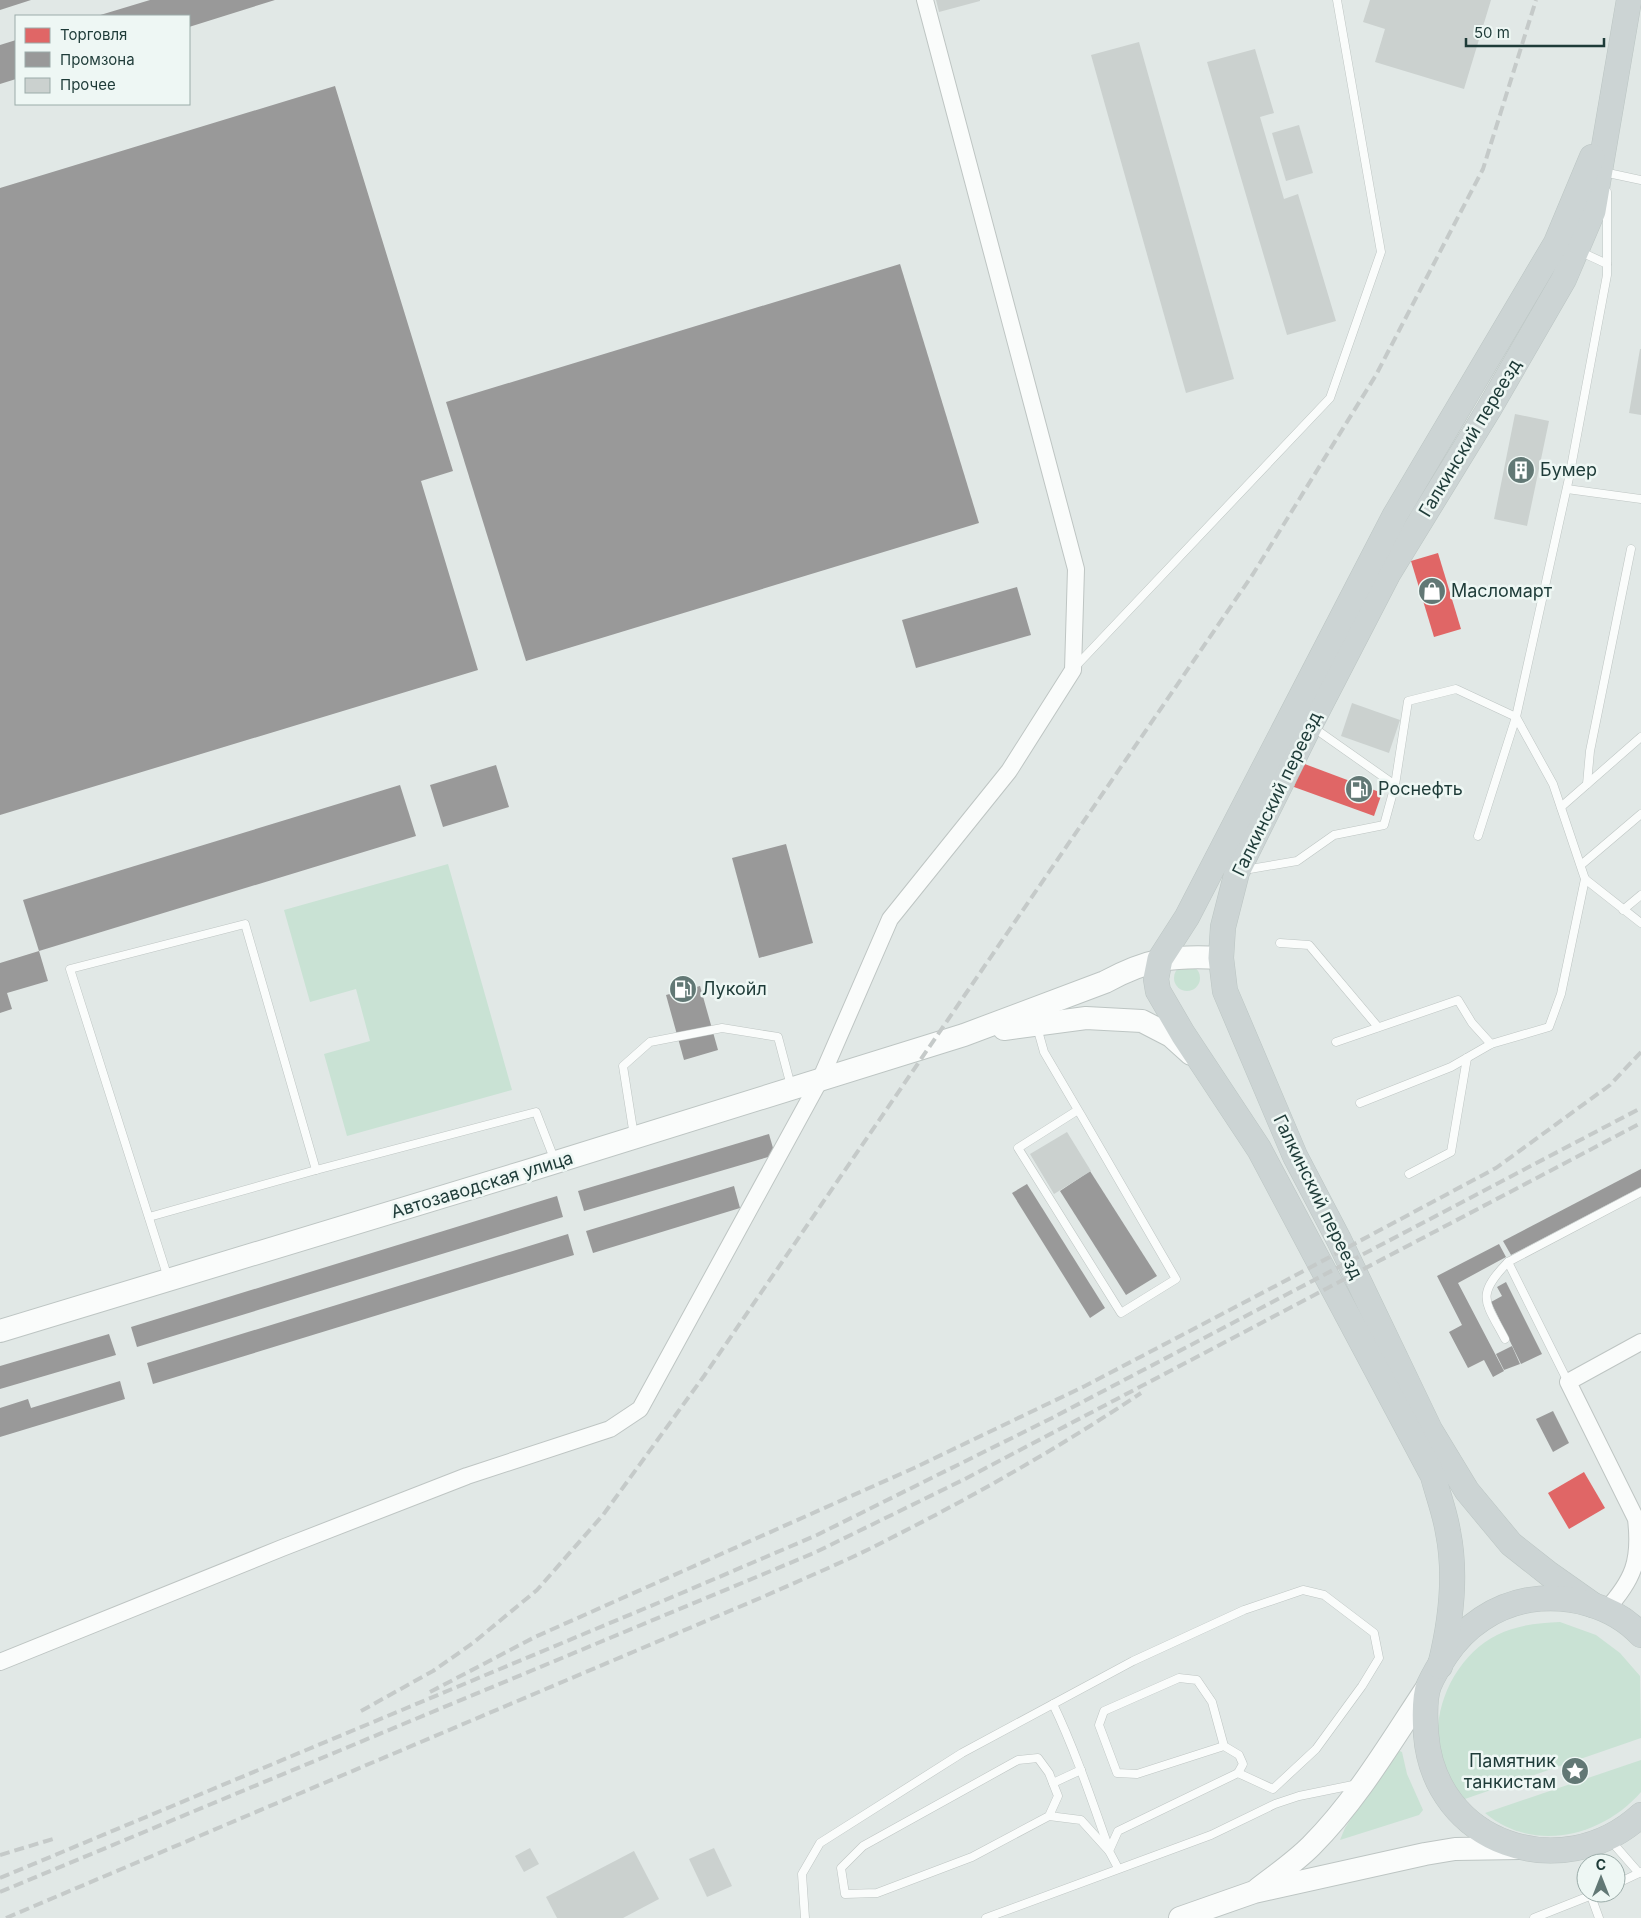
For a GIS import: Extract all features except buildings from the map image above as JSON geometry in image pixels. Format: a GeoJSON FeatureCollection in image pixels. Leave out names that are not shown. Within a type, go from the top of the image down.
{"type":"FeatureCollection","features":[{"type":"Feature","properties":{"kind":"main road","name":"Галкинский переезд"},"geometry":{"type":"LineString","coordinates":[[1629,0],[1617,78],[1608,120],[1566,247],[1395,515],[1187,917],[1160,960],[1156,978],[1158,991],[1183,1034],[1264,1157],[1433,1476],[1448,1532],[1452,1563],[1450,1627],[1434,1676],[1425,1722],[1427,1747],[1434,1771],[1445,1793],[1460,1812],[1479,1828],[1501,1841],[1525,1848],[1564,1851],[1583,1848],[1608,1838],[1641,1815]]}},
{"type":"Feature","properties":{"kind":"main road","name":"Галкинский переезд"},"geometry":{"type":"LineString","coordinates":[[1566,247],[1564,279],[1489,409],[1388,574],[1237,872],[1223,927],[1221,958],[1225,991],[1295,1156],[1339,1240],[1430,1430],[1467,1491],[1511,1544],[1549,1574],[1615,1614],[1641,1634]]}},
{"type":"Feature","properties":{"kind":"main road"},"geometry":{"type":"LineString","coordinates":[[1434,1676],[1454,1644],[1472,1626],[1493,1612],[1517,1602],[1542,1598],[1568,1599],[1615,1614]]}},
{"type":"Feature","properties":{"kind":"street"},"geometry":{"type":"LineString","coordinates":[[0,1662],[300,1541],[467,1476],[610,1428],[631,1416],[645,1401],[820,1080],[890,920],[1009,771],[1073,670],[1076,569],[925,0]]}},
{"type":"Feature","properties":{"kind":"street"},"geometry":{"type":"LineString","coordinates":[[1127,970],[1187,917]]}},
{"type":"Feature","properties":{"kind":"street"},"geometry":{"type":"LineString","coordinates":[[1037,1016],[1127,970],[1160,960],[1183,956],[1221,958]]}},
{"type":"Feature","properties":{"kind":"street"},"geometry":{"type":"LineString","coordinates":[[1037,1016],[1142,1021],[1171,1036],[1209,1071]]}},
{"type":"Feature","properties":{"kind":"street","name":"Автозаводская улица"},"geometry":{"type":"LineString","coordinates":[[0,1331],[555,1163],[964,1035],[1037,1016]]}},
{"type":"Feature","properties":{"kind":"street"},"geometry":{"type":"LineString","coordinates":[[1615,1614],[1640,1561],[1640,1532],[1636,1519],[1568,1382],[1641,1342]]}},
{"type":"Feature","properties":{"kind":"street"},"geometry":{"type":"LineString","coordinates":[[1254,1892],[1310,1846],[1328,1827],[1362,1783],[1434,1676]]}},
{"type":"Feature","properties":{"kind":"street"},"geometry":{"type":"LineString","coordinates":[[1180,1918],[1254,1892],[1454,1849],[1525,1848]]}},
{"type":"Feature","properties":{"kind":"lane"},"geometry":{"type":"LineString","coordinates":[[1073,670],[1330,398],[1381,252],[1337,0]]}},
{"type":"Feature","properties":{"kind":"lane"},"geometry":{"type":"LineString","coordinates":[[1478,836],[1516,717],[1567,488],[1607,276],[1608,120]]}},
{"type":"Feature","properties":{"kind":"lane"},"geometry":{"type":"LineString","coordinates":[[1608,173],[1641,180]]}},
{"type":"Feature","properties":{"kind":"lane"},"geometry":{"type":"LineString","coordinates":[[1566,247],[1607,264]]}},
{"type":"Feature","properties":{"kind":"lane"},"geometry":{"type":"LineString","coordinates":[[1567,488],[1641,499]]}},
{"type":"Feature","properties":{"kind":"lane"},"geometry":{"type":"LineString","coordinates":[[1587,784],[1590,751],[1632,549]]}},
{"type":"Feature","properties":{"kind":"lane"},"geometry":{"type":"LineString","coordinates":[[1237,872],[1297,861],[1334,835],[1384,825],[1395,786],[1408,701],[1456,689],[1516,717],[1553,784],[1585,879],[1561,994],[1549,1027],[1491,1044],[1451,1067],[1360,1103]]}},
{"type":"Feature","properties":{"kind":"lane"},"geometry":{"type":"LineString","coordinates":[[1310,725],[1395,786]]}},
{"type":"Feature","properties":{"kind":"lane"},"geometry":{"type":"LineString","coordinates":[[1561,807],[1641,737]]}},
{"type":"Feature","properties":{"kind":"lane"},"geometry":{"type":"LineString","coordinates":[[1581,865],[1641,814]]}},
{"type":"Feature","properties":{"kind":"lane"},"geometry":{"type":"LineString","coordinates":[[1585,879],[1641,923]]}},
{"type":"Feature","properties":{"kind":"lane"},"geometry":{"type":"LineString","coordinates":[[1623,910],[1641,896]]}},
{"type":"Feature","properties":{"kind":"lane"},"geometry":{"type":"LineString","coordinates":[[169,1280],[70,969],[245,924],[316,1170]]}},
{"type":"Feature","properties":{"kind":"lane"},"geometry":{"type":"LineString","coordinates":[[1280,942],[1309,945],[1378,1027]]}},
{"type":"Feature","properties":{"kind":"lane"},"geometry":{"type":"LineString","coordinates":[[1336,1042],[1458,1000],[1472,1023],[1491,1044]]}},
{"type":"Feature","properties":{"kind":"lane"},"geometry":{"type":"LineString","coordinates":[[1037,1016],[1044,1052],[1078,1110],[1176,1278],[1121,1313],[1018,1148],[1078,1110]]}},
{"type":"Feature","properties":{"kind":"lane"},"geometry":{"type":"LineString","coordinates":[[635,1138],[623,1066],[650,1042],[722,1028],[778,1037],[792,1088]]}},
{"type":"Feature","properties":{"kind":"lane"},"geometry":{"type":"LineString","coordinates":[[1409,1174],[1450,1152],[1467,1058]]}},
{"type":"Feature","properties":{"kind":"lane"},"geometry":{"type":"LineString","coordinates":[[149,1217],[316,1170],[536,1112],[555,1163]]}},
{"type":"Feature","properties":{"kind":"lane"},"geometry":{"type":"LineString","coordinates":[[1505,1339],[1486,1302],[1487,1287],[1508,1262],[1641,1192]]}},
{"type":"Feature","properties":{"kind":"lane"},"geometry":{"type":"LineString","coordinates":[[1508,1262],[1568,1382]]}},
{"type":"Feature","properties":{"kind":"lane"},"geometry":{"type":"LineString","coordinates":[[805,1918],[802,1874],[820,1843],[962,1753],[1133,1661],[1244,1610],[1303,1590],[1324,1595],[1374,1633],[1378,1658],[1362,1686],[1316,1748],[1273,1788],[1238,1773]]}},
{"type":"Feature","properties":{"kind":"lane"},"geometry":{"type":"LineString","coordinates":[[1109,1851],[1118,1831],[1238,1773],[1243,1764],[1239,1755],[1224,1746],[1212,1702],[1197,1680],[1179,1678],[1104,1711],[1099,1725],[1117,1773],[1137,1774],[1224,1746]]}},
{"type":"Feature","properties":{"kind":"lane"},"geometry":{"type":"LineString","coordinates":[[1053,1704],[1081,1770],[1109,1851],[1118,1868]]}},
{"type":"Feature","properties":{"kind":"lane"},"geometry":{"type":"LineString","coordinates":[[1049,1816],[1058,1796],[1053,1783],[1038,1758],[1018,1760],[935,1804],[863,1846],[841,1868],[845,1894],[877,1893],[894,1887],[972,1857],[1049,1816],[1081,1820],[1109,1851]]}},
{"type":"Feature","properties":{"kind":"lane"},"geometry":{"type":"LineString","coordinates":[[1053,1783],[1081,1770]]}},
{"type":"Feature","properties":{"kind":"lane"},"geometry":{"type":"LineString","coordinates":[[986,1918],[1210,1835],[1275,1804],[1299,1796],[1362,1783]]}},
{"type":"Feature","properties":{"kind":"lane"},"geometry":{"type":"LineString","coordinates":[[1608,1838],[1640,1873],[1626,1879]]}},
{"type":"Feature","properties":{"kind":"lane"},"geometry":{"type":"LineString","coordinates":[[1534,1918],[1576,1902]]}},
{"type":"Feature","properties":{"kind":"lane"},"geometry":{"type":"LineString","coordinates":[[1596,1903],[1599,1918]]}},
{"type":"Feature","properties":{"kind":"green space"},"geometry":{"type":"Polygon","coordinates":[[[448,864],[512,1090],[347,1136],[324,1054],[370,1041],[356,989],[310,1002],[284,910],[448,864]]]}},
{"type":"Feature","properties":{"kind":"green space"},"geometry":{"type":"Polygon","coordinates":[[[1187,965],[1196,969],[1200,978],[1196,987],[1187,991],[1178,987],[1174,978],[1178,969],[1187,965]]]}},
{"type":"Feature","properties":{"kind":"green space"},"geometry":{"type":"Polygon","coordinates":[[[1560,1622],[1596,1635],[1620,1653],[1640,1676],[1641,1738],[1462,1800],[1448,1776],[1439,1748],[1440,1715],[1444,1698],[1451,1682],[1470,1655],[1497,1635],[1528,1625],[1560,1622]]]}},
{"type":"Feature","properties":{"kind":"green space"},"geometry":{"type":"Polygon","coordinates":[[[1395,1749],[1402,1752],[1407,1774],[1423,1810],[1419,1815],[1340,1840],[1345,1828],[1395,1749]]]}},
{"type":"Feature","properties":{"kind":"green space"},"geometry":{"type":"Polygon","coordinates":[[[1641,1760],[1641,1792],[1607,1820],[1588,1829],[1546,1836],[1525,1833],[1504,1826],[1485,1813],[1641,1760]]]}},
{"type":"Feature","properties":{"kind":"railway"},"geometry":{"type":"LineString","coordinates":[[361,1711],[433,1671],[473,1643],[537,1590],[603,1515],[704,1376],[1253,574],[1376,375],[1483,169],[1536,0]]}},
{"type":"Feature","properties":{"kind":"railway"},"geometry":{"type":"LineString","coordinates":[[430,1692],[535,1637],[914,1468],[1085,1386],[1283,1282],[1496,1168],[1610,1085],[1641,1052]]}},
{"type":"Feature","properties":{"kind":"railway"},"geometry":{"type":"LineString","coordinates":[[0,1878],[817,1535],[1052,1418],[1641,1108]]}},
{"type":"Feature","properties":{"kind":"railway"},"geometry":{"type":"LineString","coordinates":[[0,1892],[814,1553],[965,1479],[1641,1123]]}},
{"type":"Feature","properties":{"kind":"railway"},"geometry":{"type":"LineString","coordinates":[[6,1918],[765,1596],[874,1547],[986,1488],[1141,1393]]}},
{"type":"Feature","properties":{"kind":"railway"},"geometry":{"type":"LineString","coordinates":[[0,1855],[53,1839]]}},
{"type":"Feature","properties":{"kind":"place","name":"Бумер"},"geometry":{"type":"Point","coordinates":[1521,470]}},
{"type":"Feature","properties":{"kind":"place","name":"Масломарт"},"geometry":{"type":"Point","coordinates":[1432,591]}},
{"type":"Feature","properties":{"kind":"place","name":"Роснефть"},"geometry":{"type":"Point","coordinates":[1359,789]}},
{"type":"Feature","properties":{"kind":"place","name":"Лукойл"},"geometry":{"type":"Point","coordinates":[683,989]}},
{"type":"Feature","properties":{"kind":"place","name":"Памятник танкистам"},"geometry":{"type":"Point","coordinates":[1575,1771]}}]}
